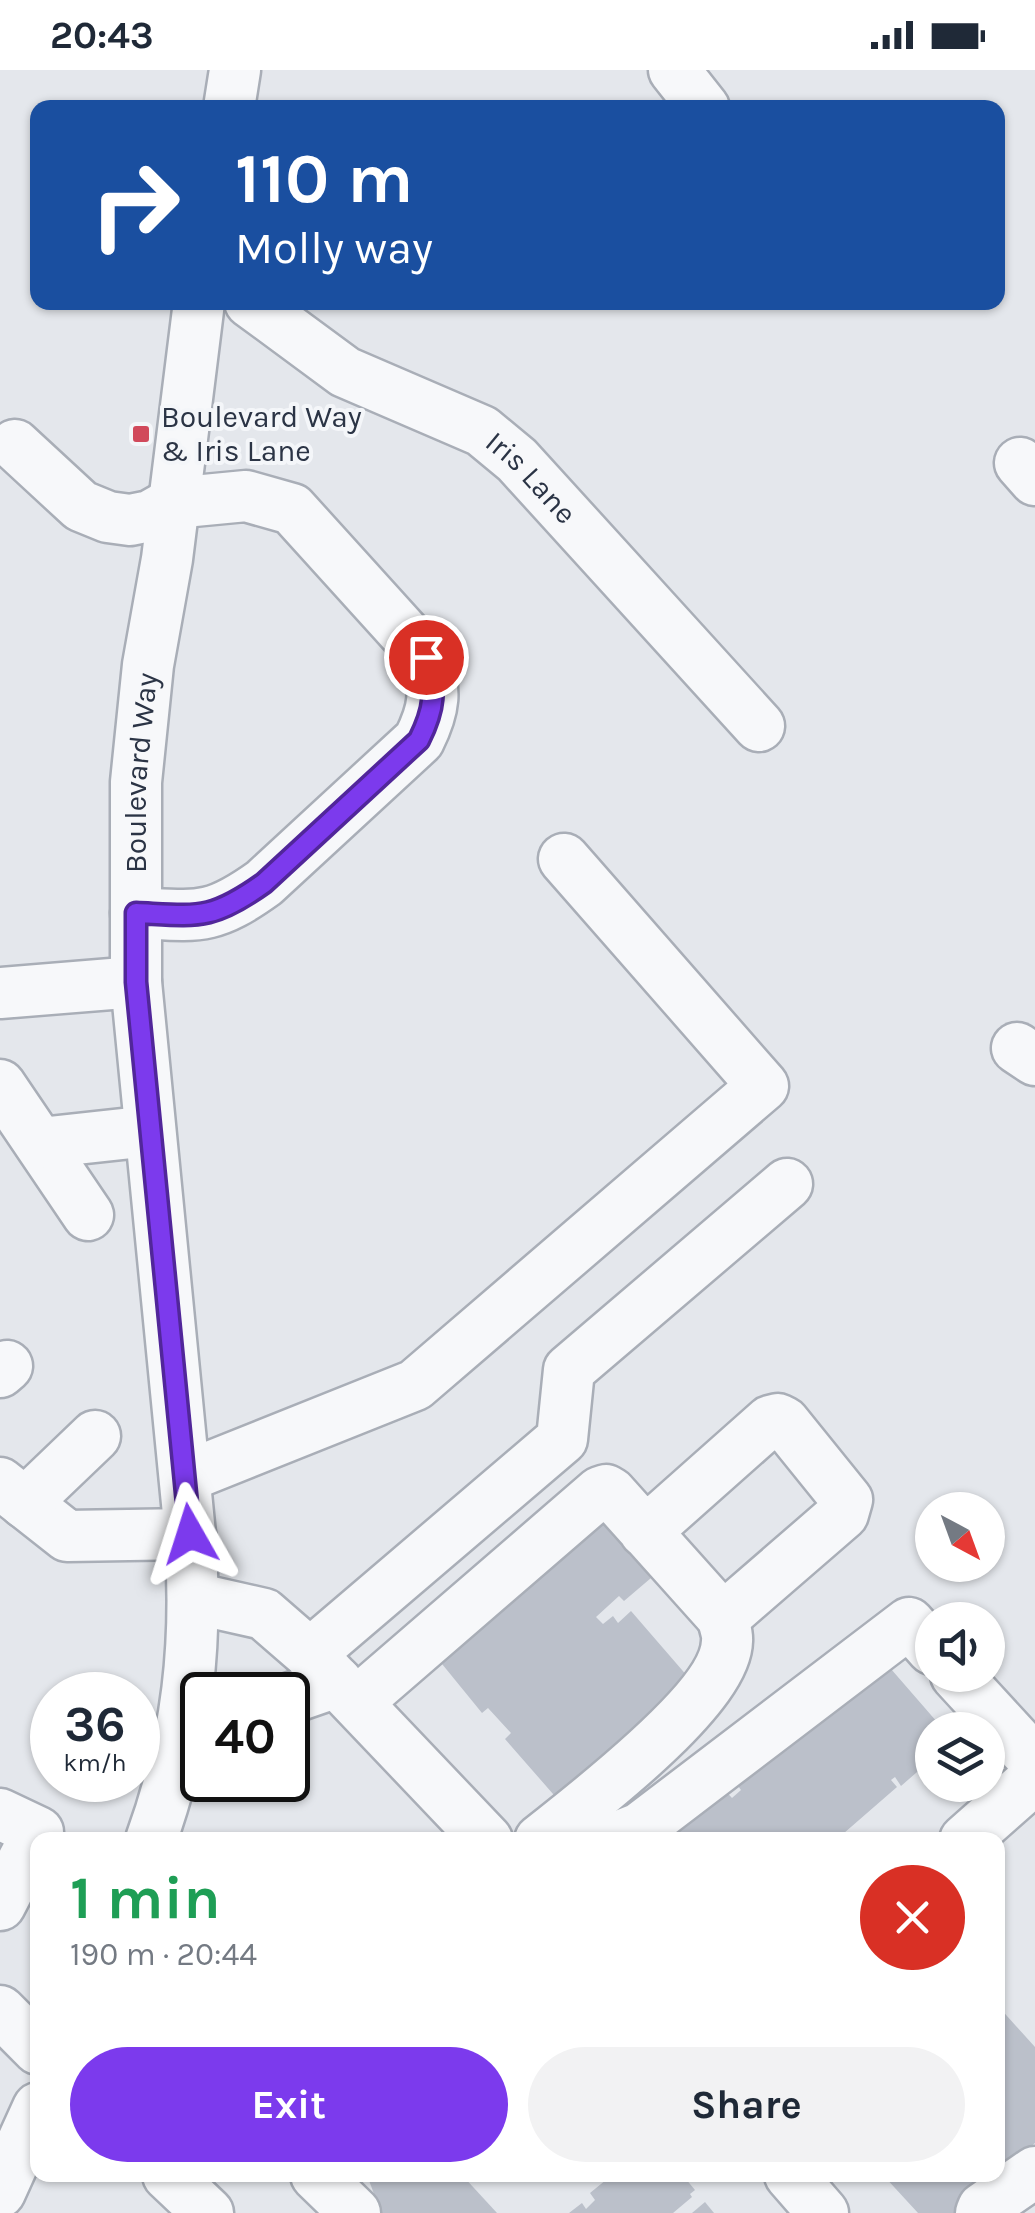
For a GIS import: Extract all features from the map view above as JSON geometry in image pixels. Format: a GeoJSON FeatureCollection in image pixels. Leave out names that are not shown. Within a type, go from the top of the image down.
{"type":"FeatureCollection","features":[{"type":"Feature","properties":{"kind":"street"},"geometry":{"type":"LineString","coordinates":[[230,100],[235,70]]}},
{"type":"Feature","properties":{"kind":"street"},"geometry":{"type":"LineString","coordinates":[[674,70],[698,100]]}},
{"type":"Feature","properties":{"kind":"street","name":"Boulevard Way"},"geometry":{"type":"LineString","coordinates":[[158,1822],[189,1699],[193,1598],[185,1477],[136,982],[136,782],[148,665],[167,559],[197,310]]}},
{"type":"Feature","properties":{"kind":"street","name":"Iris Lane"},"geometry":{"type":"LineString","coordinates":[[261,310],[344,372],[482,430],[516,460],[759,726]]}},
{"type":"Feature","properties":{"kind":"street"},"geometry":{"type":"LineString","coordinates":[[15,445],[82,506],[108,517],[130,520],[150,516],[174,503],[246,496],[292,509],[426,657],[434,684],[431,716],[419,740],[264,883],[236,903],[202,916],[136,913]]}},
{"type":"Feature","properties":{"kind":"street"},"geometry":{"type":"LineString","coordinates":[[185,1477],[414,1384],[764,1086],[564,859]]}},
{"type":"Feature","properties":{"kind":"street"},"geometry":{"type":"LineString","coordinates":[[0,993],[136,982]]}},
{"type":"Feature","properties":{"kind":"street"},"geometry":{"type":"LineString","coordinates":[[0,1085],[88,1215]]}},
{"type":"Feature","properties":{"kind":"street"},"geometry":{"type":"LineString","coordinates":[[40,1143],[150,1131]]}},
{"type":"Feature","properties":{"kind":"street"},"geometry":{"type":"LineString","coordinates":[[335,1679],[562,1439],[569,1370],[787,1184]]}},
{"type":"Feature","properties":{"kind":"street"},"geometry":{"type":"LineString","coordinates":[[645,1532],[770,1421],[778,1418],[784,1422],[847,1500],[847,1508],[723,1618]]}},
{"type":"Feature","properties":{"kind":"street"},"geometry":{"type":"LineString","coordinates":[[96,1436],[12,1493],[67,1536],[190,1534]]}},
{"type":"Feature","properties":{"kind":"street"},"geometry":{"type":"LineString","coordinates":[[310,1690],[335,1679],[606,1490],[723,1618],[728,1642],[717,1670],[691,1709],[550,1832]]}},
{"type":"Feature","properties":{"kind":"street"},"geometry":{"type":"LineString","coordinates":[[193,1598],[264,1614],[335,1679],[480,1832]]}},
{"type":"Feature","properties":{"kind":"street"},"geometry":{"type":"LineString","coordinates":[[630,1832],[909,1623],[915,1630]]}},
{"type":"Feature","properties":{"kind":"street"},"geometry":{"type":"LineString","coordinates":[[972,1692],[1035,1761]]}},
{"type":"Feature","properties":{"kind":"street"},"geometry":{"type":"LineString","coordinates":[[974,1832],[1035,1778]]}},
{"type":"Feature","properties":{"kind":"street"},"geometry":{"type":"LineString","coordinates":[[158,1822],[180,1796]]}},
{"type":"Feature","properties":{"kind":"street"},"geometry":{"type":"LineString","coordinates":[[0,1814],[38,1832]]}},
{"type":"Feature","properties":{"kind":"street"},"geometry":{"type":"LineString","coordinates":[[0,1905],[30,1847]]}},
{"type":"Feature","properties":{"kind":"street"},"geometry":{"type":"LineString","coordinates":[[0,2011],[30,2040]]}},
{"type":"Feature","properties":{"kind":"street"},"geometry":{"type":"LineString","coordinates":[[0,2192],[30,2126]]}},
{"type":"Feature","properties":{"kind":"street"},"geometry":{"type":"LineString","coordinates":[[981,2213],[1035,2172]]}},
{"type":"Feature","properties":{"kind":"street"},"geometry":{"type":"LineString","coordinates":[[175,2182],[208,2213]]}},
{"type":"Feature","properties":{"kind":"building"},"geometry":{"type":"Polygon","coordinates":[[[606,1497],[661,1560],[647,1573],[651,1578],[624,1601],[619,1596],[596,1617],[603,1624],[613,1616],[618,1623],[631,1611],[695,1685],[560,1802],[505,1739],[511,1733],[488,1708],[482,1713],[429,1648],[606,1497]]]}},
{"type":"Feature","properties":{"kind":"building"},"geometry":{"type":"Polygon","coordinates":[[[878,1654],[928,1712],[915,1712],[915,1774],[901,1786],[895,1777],[891,1780],[897,1787],[845,1832],[670,1832],[722,1787],[732,1798],[741,1790],[733,1779],[878,1654]]]}},
{"type":"Feature","properties":{"kind":"building"},"geometry":{"type":"Polygon","coordinates":[[[1005,2014],[1035,2047],[1035,2143],[1005,2169],[1005,2014]]]}},
{"type":"Feature","properties":{"kind":"building"},"geometry":{"type":"Polygon","coordinates":[[[370,2182],[468,2182],[497,2213],[381,2213],[370,2182]]]}},
{"type":"Feature","properties":{"kind":"building"},"geometry":{"type":"Polygon","coordinates":[[[603,2182],[688,2182],[695,2190],[673,2213],[569,2213],[582,2203],[586,2209],[595,2200],[590,2193],[603,2182]]]}},
{"type":"Feature","properties":{"kind":"building"},"geometry":{"type":"Polygon","coordinates":[[[889,2182],[990,2182],[954,2213],[918,2213],[889,2182]]]}},
{"type":"Feature","properties":{"kind":"building"},"geometry":{"type":"Polygon","coordinates":[[[705,2202],[714,2213],[692,2213],[705,2202]]]}},
{"type":"Feature","properties":{"kind":"place","name":"Boulevard Way & Iris Lane"},"geometry":{"type":"Point","coordinates":[141,434]}},
{"type":"Feature","properties":{"kind":"route"},"geometry":{"type":"LineString","coordinates":[[190,1534],[136,982],[136,913],[202,916],[236,903],[264,883],[419,740],[431,716],[434,684],[426,657]]}}]}
